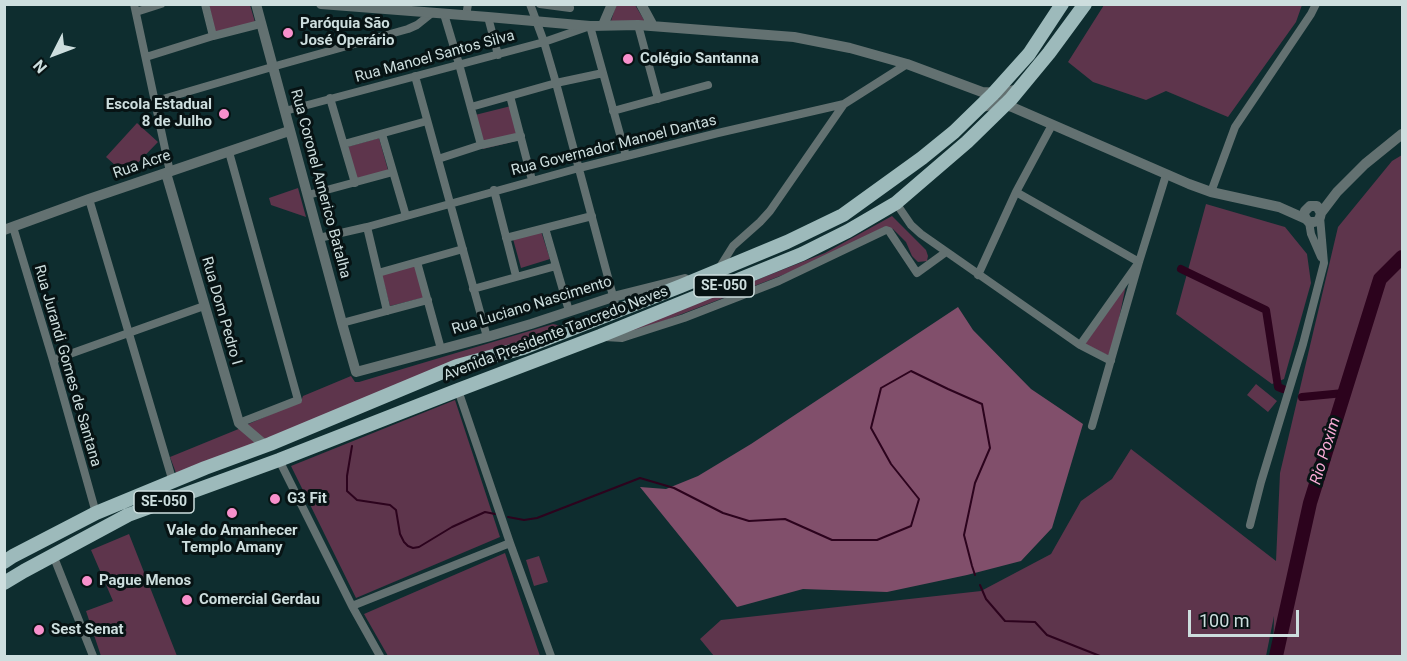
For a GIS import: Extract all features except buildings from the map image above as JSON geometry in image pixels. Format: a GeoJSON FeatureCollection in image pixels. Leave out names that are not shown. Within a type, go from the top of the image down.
{"type":"FeatureCollection","features":[{"type":"Feature","properties":{"kind":"main road","name":"Avenida Presidente Tancredo Neves"},"geometry":{"type":"LineString","coordinates":[[4,561],[96,513],[263,447],[457,366],[524,348],[717,272],[787,243],[843,215],[942,143],[993,94],[1029,54],[1062,4]]}},
{"type":"Feature","properties":{"kind":"main road","name":"Avenida Presidente Tancredo Neves"},"geometry":{"type":"LineString","coordinates":[[4,583],[128,515],[600,336],[802,254],[848,231],[896,203],[969,140],[1020,89],[1085,4]]}},
{"type":"Feature","properties":{"kind":"main road"},"geometry":{"type":"LineString","coordinates":[[263,447],[283,458]]}},
{"type":"Feature","properties":{"kind":"street"},"geometry":{"type":"LineString","coordinates":[[161,4],[135,8],[156,101],[168,172]]}},
{"type":"Feature","properties":{"kind":"street"},"geometry":{"type":"LineString","coordinates":[[205,4],[213,36]]}},
{"type":"Feature","properties":{"kind":"street","name":"Rua Coronel Americo Batalha"},"geometry":{"type":"LineString","coordinates":[[255,4],[356,372]]}},
{"type":"Feature","properties":{"kind":"street"},"geometry":{"type":"LineString","coordinates":[[321,4],[438,14],[467,10],[488,16],[590,26],[638,25],[794,37],[850,48],[907,64],[982,92],[993,94],[1020,89]]}},
{"type":"Feature","properties":{"kind":"street"},"geometry":{"type":"LineString","coordinates":[[530,4],[556,83],[617,311]]}},
{"type":"Feature","properties":{"kind":"street"},"geometry":{"type":"LineString","coordinates":[[540,4],[570,8]]}},
{"type":"Feature","properties":{"kind":"street"},"geometry":{"type":"LineString","coordinates":[[603,25],[612,4]]}},
{"type":"Feature","properties":{"kind":"street"},"geometry":{"type":"LineString","coordinates":[[640,4],[652,26]]}},
{"type":"Feature","properties":{"kind":"street"},"geometry":{"type":"LineString","coordinates":[[1210,192],[1234,127],[1316,4]]}},
{"type":"Feature","properties":{"kind":"street"},"geometry":{"type":"LineString","coordinates":[[438,14],[459,64],[481,145]]}},
{"type":"Feature","properties":{"kind":"street"},"geometry":{"type":"LineString","coordinates":[[156,101],[408,29],[438,14]]}},
{"type":"Feature","properties":{"kind":"street"},"geometry":{"type":"LineString","coordinates":[[488,16],[498,55]]}},
{"type":"Feature","properties":{"kind":"street"},"geometry":{"type":"LineString","coordinates":[[146,57],[260,24]]}},
{"type":"Feature","properties":{"kind":"street"},"geometry":{"type":"LineString","coordinates":[[638,25],[658,99]]}},
{"type":"Feature","properties":{"kind":"street"},"geometry":{"type":"LineString","coordinates":[[590,26],[626,156]]}},
{"type":"Feature","properties":{"kind":"street","name":"Rua Manoel Santos Silva"},"geometry":{"type":"LineString","coordinates":[[285,111],[498,55],[590,26]]}},
{"type":"Feature","properties":{"kind":"street","name":"Rua Governador Manoel Dantas"},"geometry":{"type":"LineString","coordinates":[[319,238],[626,156],[844,104],[907,64]]}},
{"type":"Feature","properties":{"kind":"street"},"geometry":{"type":"LineString","coordinates":[[471,106],[603,73]]}},
{"type":"Feature","properties":{"kind":"street"},"geometry":{"type":"LineString","coordinates":[[415,76],[486,337]]}},
{"type":"Feature","properties":{"kind":"street"},"geometry":{"type":"LineString","coordinates":[[613,111],[708,85]]}},
{"type":"Feature","properties":{"kind":"street"},"geometry":{"type":"LineString","coordinates":[[510,96],[532,180]]}},
{"type":"Feature","properties":{"kind":"street"},"geometry":{"type":"LineString","coordinates":[[330,99],[355,183]]}},
{"type":"Feature","properties":{"kind":"street"},"geometry":{"type":"LineString","coordinates":[[717,272],[733,246],[770,211],[844,104]]}},
{"type":"Feature","properties":{"kind":"street"},"geometry":{"type":"LineString","coordinates":[[978,108],[995,104],[1024,111],[1166,175],[1210,192],[1279,207],[1316,211]]}},
{"type":"Feature","properties":{"kind":"street"},"geometry":{"type":"LineString","coordinates":[[818,110],[824,119],[826,130]]}},
{"type":"Feature","properties":{"kind":"street"},"geometry":{"type":"LineString","coordinates":[[344,144],[427,120]]}},
{"type":"Feature","properties":{"kind":"street"},"geometry":{"type":"LineString","coordinates":[[978,275],[1016,192],[1052,125]]}},
{"type":"Feature","properties":{"kind":"street","name":"Rua Acre"},"geometry":{"type":"LineString","coordinates":[[9,228],[289,131]]}},
{"type":"Feature","properties":{"kind":"street"},"geometry":{"type":"LineString","coordinates":[[382,134],[406,216]]}},
{"type":"Feature","properties":{"kind":"street"},"geometry":{"type":"LineString","coordinates":[[1324,262],[1304,215],[1305,210],[1316,211],[1365,164],[1402,134]]}},
{"type":"Feature","properties":{"kind":"street"},"geometry":{"type":"LineString","coordinates":[[438,159],[481,145],[521,136]]}},
{"type":"Feature","properties":{"kind":"street"},"geometry":{"type":"LineString","coordinates":[[228,152],[298,400],[239,423],[263,447]]}},
{"type":"Feature","properties":{"kind":"street","name":"Rua Dom Pedro I"},"geometry":{"type":"LineString","coordinates":[[168,172],[204,306],[239,423]]}},
{"type":"Feature","properties":{"kind":"street"},"geometry":{"type":"LineString","coordinates":[[308,195],[393,172]]}},
{"type":"Feature","properties":{"kind":"street"},"geometry":{"type":"LineString","coordinates":[[1092,426],[1166,175]]}},
{"type":"Feature","properties":{"kind":"street"},"geometry":{"type":"LineString","coordinates":[[494,190],[516,276]]}},
{"type":"Feature","properties":{"kind":"street"},"geometry":{"type":"LineString","coordinates":[[1016,192],[1139,261]]}},
{"type":"Feature","properties":{"kind":"street"},"geometry":{"type":"LineString","coordinates":[[89,199],[173,482]]}},
{"type":"Feature","properties":{"kind":"street"},"geometry":{"type":"LineString","coordinates":[[896,203],[916,230],[1080,345],[1111,361]]}},
{"type":"Feature","properties":{"kind":"street"},"geometry":{"type":"LineString","coordinates":[[1279,207],[1308,220]]}},
{"type":"Feature","properties":{"kind":"street"},"geometry":{"type":"LineString","coordinates":[[1250,525],[1303,344],[1324,262],[1316,211]]}},
{"type":"Feature","properties":{"kind":"street"},"geometry":{"type":"LineString","coordinates":[[506,237],[592,216]]}},
{"type":"Feature","properties":{"kind":"street"},"geometry":{"type":"LineString","coordinates":[[367,227],[387,310]]}},
{"type":"Feature","properties":{"kind":"street","name":"Rua Jurandi Gomes de Santana"},"geometry":{"type":"LineString","coordinates":[[9,228],[53,360],[96,513]]}},
{"type":"Feature","properties":{"kind":"street"},"geometry":{"type":"LineString","coordinates":[[545,228],[569,311]]}},
{"type":"Feature","properties":{"kind":"street"},"geometry":{"type":"LineString","coordinates":[[600,336],[622,338],[684,318],[779,281],[886,230],[889,231],[917,273],[946,252]]}},
{"type":"Feature","properties":{"kind":"street"},"geometry":{"type":"LineString","coordinates":[[378,273],[463,249]]}},
{"type":"Feature","properties":{"kind":"street"},"geometry":{"type":"LineString","coordinates":[[1080,345],[1139,261]]}},
{"type":"Feature","properties":{"kind":"street"},"geometry":{"type":"LineString","coordinates":[[417,262],[441,349]]}},
{"type":"Feature","properties":{"kind":"street"},"geometry":{"type":"LineString","coordinates":[[473,289],[556,266]]}},
{"type":"Feature","properties":{"kind":"street","name":"Rua Luciano Nascimento"},"geometry":{"type":"LineString","coordinates":[[356,372],[486,337],[613,297],[717,272]]}},
{"type":"Feature","properties":{"kind":"street"},"geometry":{"type":"LineString","coordinates":[[342,323],[428,300]]}},
{"type":"Feature","properties":{"kind":"street"},"geometry":{"type":"LineString","coordinates":[[53,360],[204,306]]}},
{"type":"Feature","properties":{"kind":"street"},"geometry":{"type":"LineString","coordinates":[[458,390],[551,657]]}},
{"type":"Feature","properties":{"kind":"street"},"geometry":{"type":"LineString","coordinates":[[283,458],[352,606],[380,657]]}},
{"type":"Feature","properties":{"kind":"street"},"geometry":{"type":"LineString","coordinates":[[352,606],[510,543]]}},
{"type":"Feature","properties":{"kind":"street"},"geometry":{"type":"LineString","coordinates":[[53,555],[93,657]]}},
{"type":"Feature","properties":{"kind":"shaded area"},"geometry":{"type":"Polygon","coordinates":[[[209,5],[250,5],[255,22],[215,32],[209,5]]]}},
{"type":"Feature","properties":{"kind":"shaded area"},"geometry":{"type":"Polygon","coordinates":[[[616,5],[635,5],[646,23],[611,21],[616,5]]]}},
{"type":"Feature","properties":{"kind":"shaded area"},"geometry":{"type":"Polygon","coordinates":[[[1104,5],[1302,5],[1296,22],[1228,117],[1166,91],[1146,100],[1093,82],[1068,62],[1104,5]]]}},
{"type":"Feature","properties":{"kind":"shaded area"},"geometry":{"type":"Polygon","coordinates":[[[511,106],[520,140],[483,149],[475,115],[511,106]]]}},
{"type":"Feature","properties":{"kind":"shaded area"},"geometry":{"type":"Polygon","coordinates":[[[137,123],[158,142],[126,175],[106,157],[137,123]]]}},
{"type":"Feature","properties":{"kind":"shaded area"},"geometry":{"type":"Polygon","coordinates":[[[379,138],[388,170],[357,180],[347,147],[379,138]]]}},
{"type":"Feature","properties":{"kind":"shaded area"},"geometry":{"type":"Polygon","coordinates":[[[1402,155],[1402,656],[1273,656],[1274,616],[1266,656],[714,656],[700,639],[721,620],[981,591],[1051,554],[1081,501],[1112,479],[1131,449],[1276,561],[1280,473],[1338,227],[1392,161],[1402,155]]]}},
{"type":"Feature","properties":{"kind":"shaded area"},"geometry":{"type":"Polygon","coordinates":[[[298,188],[306,217],[271,205],[269,198],[298,188]]]}},
{"type":"Feature","properties":{"kind":"shaded area"},"geometry":{"type":"Polygon","coordinates":[[[1206,204],[1285,227],[1307,254],[1311,283],[1284,379],[1272,384],[1176,314],[1206,204]]]}},
{"type":"Feature","properties":{"kind":"shaded area"},"geometry":{"type":"Polygon","coordinates":[[[892,216],[926,250],[927,261],[918,262],[912,256],[906,242],[893,229],[884,227],[824,259],[625,336],[624,332],[825,253],[892,216]]]}},
{"type":"Feature","properties":{"kind":"shaded area"},"geometry":{"type":"Polygon","coordinates":[[[541,231],[550,259],[521,268],[513,239],[541,231]]]}},
{"type":"Feature","properties":{"kind":"shaded area"},"geometry":{"type":"Polygon","coordinates":[[[417,264],[426,297],[390,306],[381,273],[417,264]]]}},
{"type":"Feature","properties":{"kind":"shaded area"},"geometry":{"type":"Polygon","coordinates":[[[1126,285],[1111,357],[1085,344],[1126,285]]]}},
{"type":"Feature","properties":{"kind":"shaded area"},"geometry":{"type":"Polygon","coordinates":[[[958,307],[973,330],[1031,389],[1083,424],[1052,528],[1021,561],[967,575],[887,592],[803,589],[737,607],[640,487],[666,489],[698,476],[751,444],[958,307]]]}},
{"type":"Feature","properties":{"kind":"shaded area"},"geometry":{"type":"Polygon","coordinates":[[[553,324],[562,326],[263,441],[244,426],[301,401],[303,396],[351,376],[355,382],[359,382],[553,324]]]}},
{"type":"Feature","properties":{"kind":"shaded area"},"geometry":{"type":"Polygon","coordinates":[[[1256,384],[1277,401],[1268,412],[1247,395],[1256,384]]]}},
{"type":"Feature","properties":{"kind":"shaded area"},"geometry":{"type":"Polygon","coordinates":[[[455,400],[500,537],[356,598],[291,466],[455,400]]]}},
{"type":"Feature","properties":{"kind":"shaded area"},"geometry":{"type":"Polygon","coordinates":[[[241,428],[257,442],[176,473],[170,457],[241,428]]]}},
{"type":"Feature","properties":{"kind":"shaded area"},"geometry":{"type":"Polygon","coordinates":[[[129,534],[177,656],[101,656],[86,611],[113,601],[91,550],[129,534]]]}},
{"type":"Feature","properties":{"kind":"shaded area"},"geometry":{"type":"Polygon","coordinates":[[[505,553],[540,656],[388,656],[364,614],[505,553]]]}},
{"type":"Feature","properties":{"kind":"shaded area"},"geometry":{"type":"Polygon","coordinates":[[[539,556],[548,582],[534,586],[526,560],[539,556]]]}},
{"type":"Feature","properties":{"kind":"waterway","name":"Rio Poxim"},"geometry":{"type":"LineString","coordinates":[[1276,656],[1310,503],[1380,279],[1402,257]]}},
{"type":"Feature","properties":{"kind":"waterway"},"geometry":{"type":"LineString","coordinates":[[1181,269],[1266,310],[1278,387],[1283,389]]}},
{"type":"Feature","properties":{"kind":"waterway"},"geometry":{"type":"LineString","coordinates":[[508,517],[524,520],[537,518],[640,478],[674,488],[723,513],[749,521],[785,519],[832,540],[877,540],[911,526],[919,499],[891,464],[871,428],[881,388],[911,371],[982,404],[990,448],[975,483],[964,535],[975,575]]}},
{"type":"Feature","properties":{"kind":"waterway"},"geometry":{"type":"LineString","coordinates":[[1302,397],[1344,393]]}},
{"type":"Feature","properties":{"kind":"waterway"},"geometry":{"type":"LineString","coordinates":[[352,446],[347,491],[357,500],[390,505],[396,510],[400,534],[408,546],[419,547],[452,527],[485,512],[495,514]]}},
{"type":"Feature","properties":{"kind":"waterway"},"geometry":{"type":"LineString","coordinates":[[980,585],[986,599],[1005,621],[1035,622],[1047,635],[1100,656]]}},
{"type":"Feature","properties":{"kind":"place","name":"Paróquia São José Operário"},"geometry":{"type":"Point","coordinates":[288,33]}},
{"type":"Feature","properties":{"kind":"place","name":"Colégio Santanna"},"geometry":{"type":"Point","coordinates":[628,59]}},
{"type":"Feature","properties":{"kind":"place","name":"Escola Estadual 8 de Julho"},"geometry":{"type":"Point","coordinates":[224,114]}},
{"type":"Feature","properties":{"kind":"place","name":"G3 Fit"},"geometry":{"type":"Point","coordinates":[275,499]}},
{"type":"Feature","properties":{"kind":"place","name":"Vale do Amanhecer Templo Amany"},"geometry":{"type":"Point","coordinates":[232,513]}},
{"type":"Feature","properties":{"kind":"place","name":"Pague Menos"},"geometry":{"type":"Point","coordinates":[87,581]}},
{"type":"Feature","properties":{"kind":"place","name":"Comercial Gerdau"},"geometry":{"type":"Point","coordinates":[187,600]}},
{"type":"Feature","properties":{"kind":"place","name":"Sest Senat"},"geometry":{"type":"Point","coordinates":[39,630]}}]}
